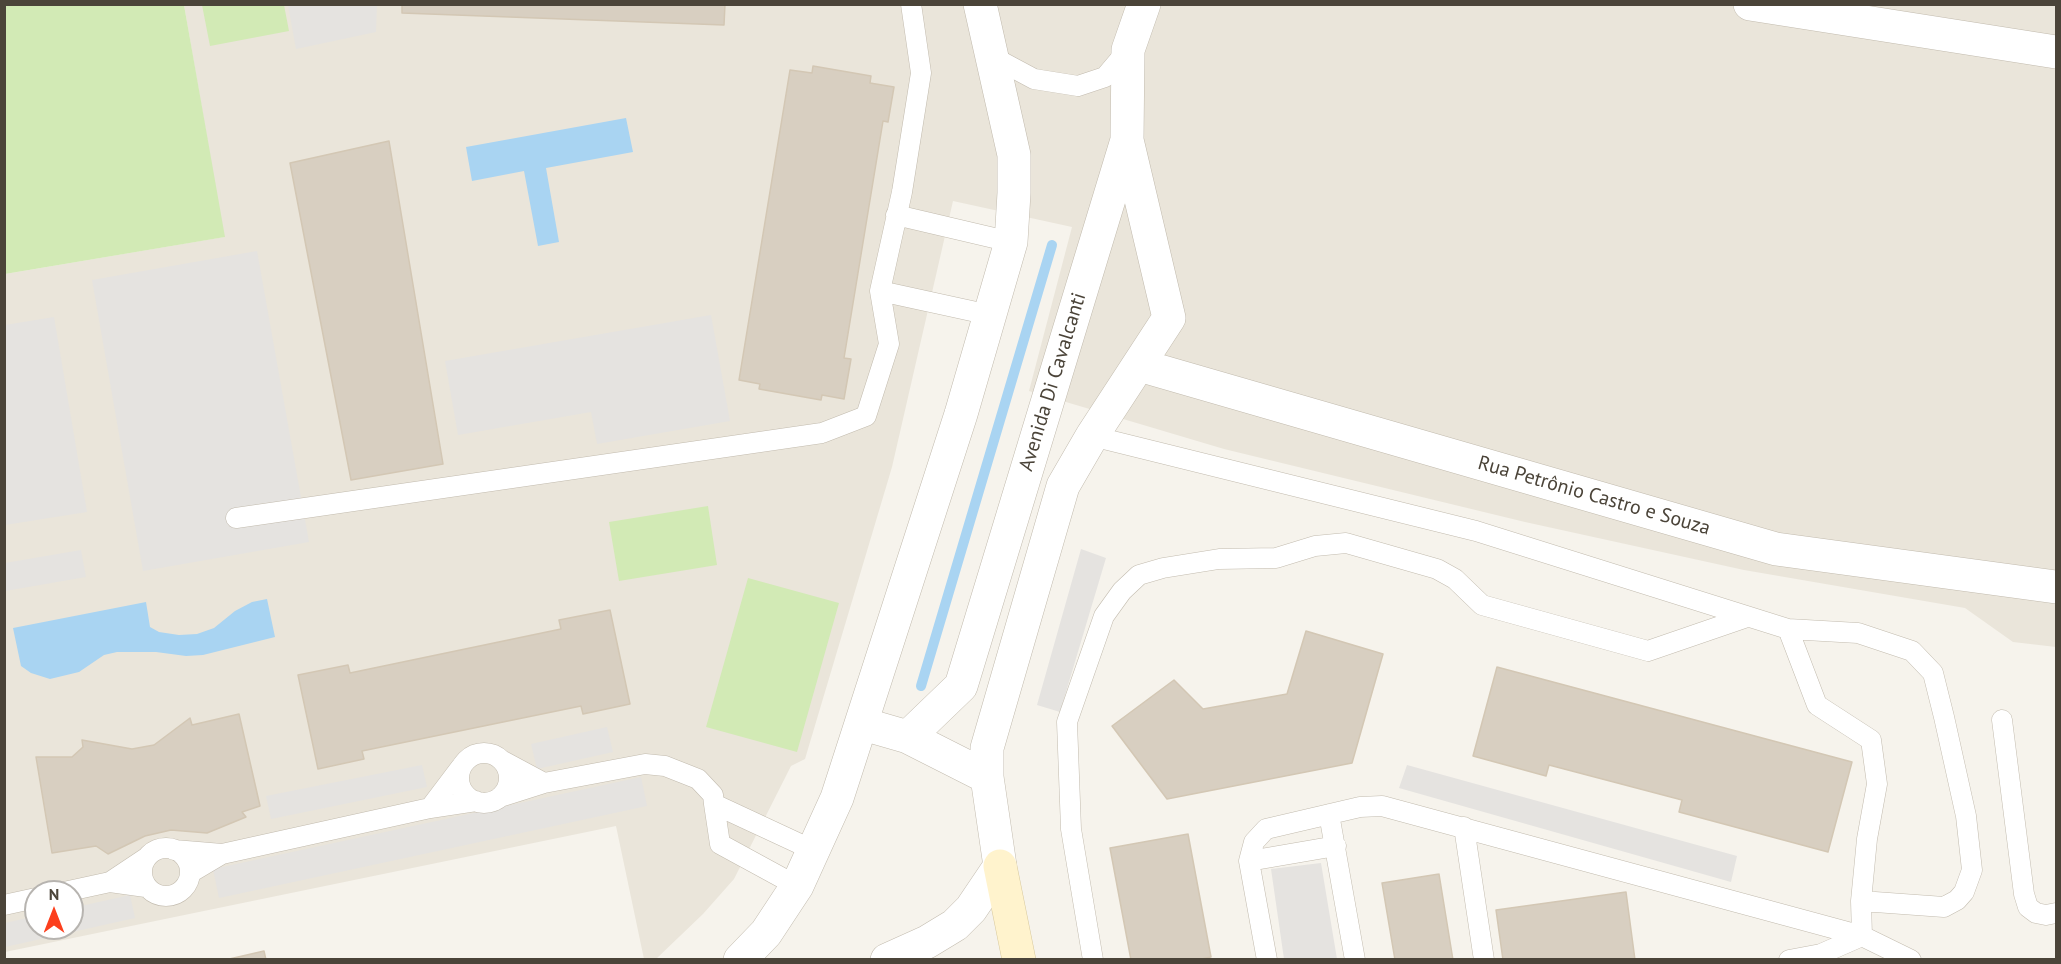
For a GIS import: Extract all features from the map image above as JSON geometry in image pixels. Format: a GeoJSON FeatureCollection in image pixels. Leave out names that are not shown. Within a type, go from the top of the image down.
{"type":"FeatureCollection","features":[{"type":"Feature","properties":{"kind":"main road"},"geometry":{"type":"LineString","coordinates":[[1000,866],[1019,960]]}},
{"type":"Feature","properties":{"kind":"street"},"geometry":{"type":"LineString","coordinates":[[740,960],[766,933],[797,886],[837,798],[863,724],[961,414],[1011,236],[1014,156],[980,4]]}},
{"type":"Feature","properties":{"kind":"street","name":"Avenida Di Cavalcanti"},"geometry":{"type":"LineString","coordinates":[[1000,866],[987,777],[987,748],[1063,486],[1092,436],[1169,318],[1127,140],[1128,50],[1144,4]]}},
{"type":"Feature","properties":{"kind":"street"},"geometry":{"type":"LineString","coordinates":[[1750,4],[2056,52]]}},
{"type":"Feature","properties":{"kind":"street","name":"Avenida Di Cavalcanti"},"geometry":{"type":"LineString","coordinates":[[908,737],[961,686],[1127,140]]}},
{"type":"Feature","properties":{"kind":"street","name":"Rua Petrônio Castro e Souza"},"geometry":{"type":"LineString","coordinates":[[1139,365],[1776,549],[2056,587]]}},
{"type":"Feature","properties":{"kind":"street"},"geometry":{"type":"LineString","coordinates":[[863,724],[908,737],[987,777]]}},
{"type":"Feature","properties":{"kind":"street"},"geometry":{"type":"LineString","coordinates":[[887,960],[927,942],[955,925],[971,909],[1000,866]]}},
{"type":"Feature","properties":{"kind":"lane"},"geometry":{"type":"LineString","coordinates":[[236,518],[822,433],[867,416],[889,344],[880,291],[902,192],[921,73],[911,4]]}},
{"type":"Feature","properties":{"kind":"lane"},"geometry":{"type":"LineString","coordinates":[[991,56],[1034,79],[1077,86],[1105,77],[1128,50]]}},
{"type":"Feature","properties":{"kind":"lane"},"geometry":{"type":"LineString","coordinates":[[896,215],[1011,236]]}},
{"type":"Feature","properties":{"kind":"lane"},"geometry":{"type":"LineString","coordinates":[[880,291],[990,315]]}},
{"type":"Feature","properties":{"kind":"lane"},"geometry":{"type":"LineString","coordinates":[[1092,436],[1476,531],[1788,629],[1858,633],[1912,651],[1933,674],[1936,684],[1966,816],[1972,870],[1964,892],[1957,900],[1944,908],[1861,901]]}},
{"type":"Feature","properties":{"kind":"lane"},"geometry":{"type":"LineString","coordinates":[[1093,960],[1071,829],[1067,722],[1104,616],[1122,591],[1139,575],[1164,568],[1219,559],[1276,558],[1315,546],[1346,543],[1437,568],[1455,579],[1482,605],[1648,651],[1747,617]]}},
{"type":"Feature","properties":{"kind":"lane"},"geometry":{"type":"LineString","coordinates":[[1788,629],[1817,705],[1871,740],[1877,784],[1861,901],[1862,936]]}},
{"type":"Feature","properties":{"kind":"lane"},"geometry":{"type":"LineString","coordinates":[[2002,720],[2024,894],[2028,907],[2036,913],[2046,915],[2056,913]]}},
{"type":"Feature","properties":{"kind":"lane"},"geometry":{"type":"LineString","coordinates":[[430,808],[466,760],[481,753],[497,756],[544,783]]}},
{"type":"Feature","properties":{"kind":"lane"},"geometry":{"type":"LineString","coordinates":[[500,797],[506,791],[509,783],[508,768],[503,761]]}},
{"type":"Feature","properties":{"kind":"lane"},"geometry":{"type":"LineString","coordinates":[[461,767],[459,783],[468,798],[485,803],[544,783],[645,764],[665,766],[698,779],[713,795],[720,844],[797,886]]}},
{"type":"Feature","properties":{"kind":"lane"},"geometry":{"type":"LineString","coordinates":[[110,882],[158,849],[222,854],[430,808],[476,801]]}},
{"type":"Feature","properties":{"kind":"lane"},"geometry":{"type":"LineString","coordinates":[[714,804],[814,851]]}},
{"type":"Feature","properties":{"kind":"lane"},"geometry":{"type":"LineString","coordinates":[[1267,960],[1250,861],[1254,842],[1266,829],[1360,807],[1382,806],[1862,936],[1911,960]]}},
{"type":"Feature","properties":{"kind":"lane"},"geometry":{"type":"LineString","coordinates":[[1329,814],[1355,960]]}},
{"type":"Feature","properties":{"kind":"lane"},"geometry":{"type":"LineString","coordinates":[[1464,827],[1484,960]]}},
{"type":"Feature","properties":{"kind":"lane"},"geometry":{"type":"LineString","coordinates":[[1250,861],[1336,846]]}},
{"type":"Feature","properties":{"kind":"lane"},"geometry":{"type":"LineString","coordinates":[[146,858],[141,873],[146,887],[159,895],[167,897],[175,895],[187,884],[190,873],[187,860],[174,850]]}},
{"type":"Feature","properties":{"kind":"lane"},"geometry":{"type":"LineString","coordinates":[[190,873],[222,854]]}},
{"type":"Feature","properties":{"kind":"lane"},"geometry":{"type":"LineString","coordinates":[[84,888],[110,882],[146,887]]}},
{"type":"Feature","properties":{"kind":"lane"},"geometry":{"type":"LineString","coordinates":[[4,905],[24,901]]}},
{"type":"Feature","properties":{"kind":"lane"},"geometry":{"type":"LineString","coordinates":[[1789,960],[1821,954],[1862,936]]}},
{"type":"Feature","properties":{"kind":"shaded area"},"geometry":{"type":"Polygon","coordinates":[[[184,5],[2056,5],[2056,647],[2013,642],[1965,608],[1744,570],[1525,522],[1224,449],[1029,391],[1072,227],[953,201],[892,467],[805,759],[791,766],[734,879],[703,914],[656,959],[644,959],[616,826],[84,936],[84,880],[24,880],[24,940],[63,940],[5,952],[5,274],[224,237],[184,5]]]}},
{"type":"Feature","properties":{"kind":"shaded area"},"geometry":{"type":"Polygon","coordinates":[[[288,5],[377,5],[376,32],[296,49],[288,5]]]}},
{"type":"Feature","properties":{"kind":"shaded area"},"geometry":{"type":"Polygon","coordinates":[[[257,251],[309,542],[143,571],[92,280],[257,251]]]}},
{"type":"Feature","properties":{"kind":"shaded area"},"geometry":{"type":"Polygon","coordinates":[[[711,315],[730,421],[597,444],[591,412],[458,435],[445,361],[711,315]]]}},
{"type":"Feature","properties":{"kind":"shaded area"},"geometry":{"type":"Polygon","coordinates":[[[54,317],[87,512],[5,525],[5,325],[54,317]]]}},
{"type":"Feature","properties":{"kind":"shaded area"},"geometry":{"type":"Polygon","coordinates":[[[1081,549],[1106,558],[1060,712],[1037,705],[1081,549]]]}},
{"type":"Feature","properties":{"kind":"shaded area"},"geometry":{"type":"Polygon","coordinates":[[[81,550],[86,577],[5,591],[5,563],[81,550]]]}},
{"type":"Feature","properties":{"kind":"shaded area"},"geometry":{"type":"Polygon","coordinates":[[[607,727],[613,752],[537,769],[531,744],[607,727]]]}},
{"type":"Feature","properties":{"kind":"shaded area"},"geometry":{"type":"Polygon","coordinates":[[[422,765],[427,787],[271,819],[266,796],[422,765]]]}},
{"type":"Feature","properties":{"kind":"shaded area"},"geometry":{"type":"Polygon","coordinates":[[[1407,765],[1737,856],[1731,882],[1399,788],[1407,765]]]}},
{"type":"Feature","properties":{"kind":"shaded area"},"geometry":{"type":"Polygon","coordinates":[[[641,777],[647,806],[219,898],[213,869],[641,777]]]}},
{"type":"Feature","properties":{"kind":"shaded area"},"geometry":{"type":"Polygon","coordinates":[[[1321,863],[1337,959],[1284,959],[1271,869],[1321,863]]]}},
{"type":"Feature","properties":{"kind":"shaded area"},"geometry":{"type":"Polygon","coordinates":[[[130,895],[135,918],[84,929],[84,905],[130,895]]]}},
{"type":"Feature","properties":{"kind":"shaded area"},"geometry":{"type":"Polygon","coordinates":[[[24,919],[24,940],[36,940],[5,947],[5,923],[24,919]]]}},
{"type":"Feature","properties":{"kind":"green space"},"geometry":{"type":"Polygon","coordinates":[[[5,4],[184,5],[225,237],[5,274],[5,4]]]}},
{"type":"Feature","properties":{"kind":"green space"},"geometry":{"type":"Polygon","coordinates":[[[202,5],[284,5],[289,31],[210,46],[202,5]]]}},
{"type":"Feature","properties":{"kind":"green space"},"geometry":{"type":"Polygon","coordinates":[[[708,506],[717,565],[619,581],[609,522],[708,506]]]}},
{"type":"Feature","properties":{"kind":"green space"},"geometry":{"type":"Polygon","coordinates":[[[748,578],[839,603],[797,752],[706,727],[748,578]]]}},
{"type":"Feature","properties":{"kind":"water"},"geometry":{"type":"Polygon","coordinates":[[[626,118],[633,152],[546,168],[559,242],[538,246],[524,171],[472,181],[466,147],[626,118]]]}},
{"type":"Feature","properties":{"kind":"water"},"geometry":{"type":"Polygon","coordinates":[[[267,599],[275,637],[203,655],[117,652],[104,655],[79,672],[50,679],[31,673],[21,666],[13,628],[146,602],[150,627],[159,632],[179,635],[197,634],[214,628],[235,611],[252,602],[267,599]]]}},
{"type":"Feature","properties":{"kind":"building"},"geometry":{"type":"Polygon","coordinates":[[[402,4],[725,4],[724,25],[402,13],[402,4]]]}},
{"type":"Feature","properties":{"kind":"building"},"geometry":{"type":"Polygon","coordinates":[[[813,66],[871,76],[870,83],[894,87],[888,122],[883,121],[844,358],[851,359],[844,399],[822,395],[821,400],[759,389],[760,384],[739,380],[790,70],[812,73],[813,66]]]}},
{"type":"Feature","properties":{"kind":"building"},"geometry":{"type":"Polygon","coordinates":[[[389,141],[443,464],[351,480],[290,163],[389,141]]]}},
{"type":"Feature","properties":{"kind":"building"},"geometry":{"type":"Polygon","coordinates":[[[610,610],[630,704],[583,714],[581,706],[362,751],[364,759],[318,769],[298,675],[348,665],[350,673],[561,629],[559,620],[610,610]]]}},
{"type":"Feature","properties":{"kind":"building"},"geometry":{"type":"Polygon","coordinates":[[[1306,631],[1383,654],[1352,763],[1167,799],[1112,726],[1174,680],[1203,709],[1287,694],[1306,631]]]}},
{"type":"Feature","properties":{"kind":"building"},"geometry":{"type":"Polygon","coordinates":[[[1497,667],[1852,762],[1828,852],[1679,812],[1682,800],[1549,765],[1546,776],[1473,756],[1497,667]]]}},
{"type":"Feature","properties":{"kind":"building"},"geometry":{"type":"Polygon","coordinates":[[[239,714],[260,806],[242,812],[246,817],[207,833],[171,830],[145,836],[108,854],[96,846],[52,853],[36,757],[72,757],[83,747],[82,740],[132,749],[154,745],[190,718],[192,725],[239,714]]]}},
{"type":"Feature","properties":{"kind":"building"},"geometry":{"type":"Polygon","coordinates":[[[1188,834],[1211,957],[1197,960],[1131,960],[1110,848],[1188,834]]]}},
{"type":"Feature","properties":{"kind":"building"},"geometry":{"type":"Polygon","coordinates":[[[1439,874],[1453,960],[1395,960],[1382,883],[1439,874]]]}},
{"type":"Feature","properties":{"kind":"building"},"geometry":{"type":"Polygon","coordinates":[[[1626,892],[1635,960],[1503,960],[1496,910],[1626,892]]]}},
{"type":"Feature","properties":{"kind":"building"},"geometry":{"type":"Polygon","coordinates":[[[264,951],[266,960],[225,960],[264,951]]]}},
{"type":"Feature","properties":{"kind":"waterway"},"geometry":{"type":"LineString","coordinates":[[921,686],[1052,245]]}}]}
